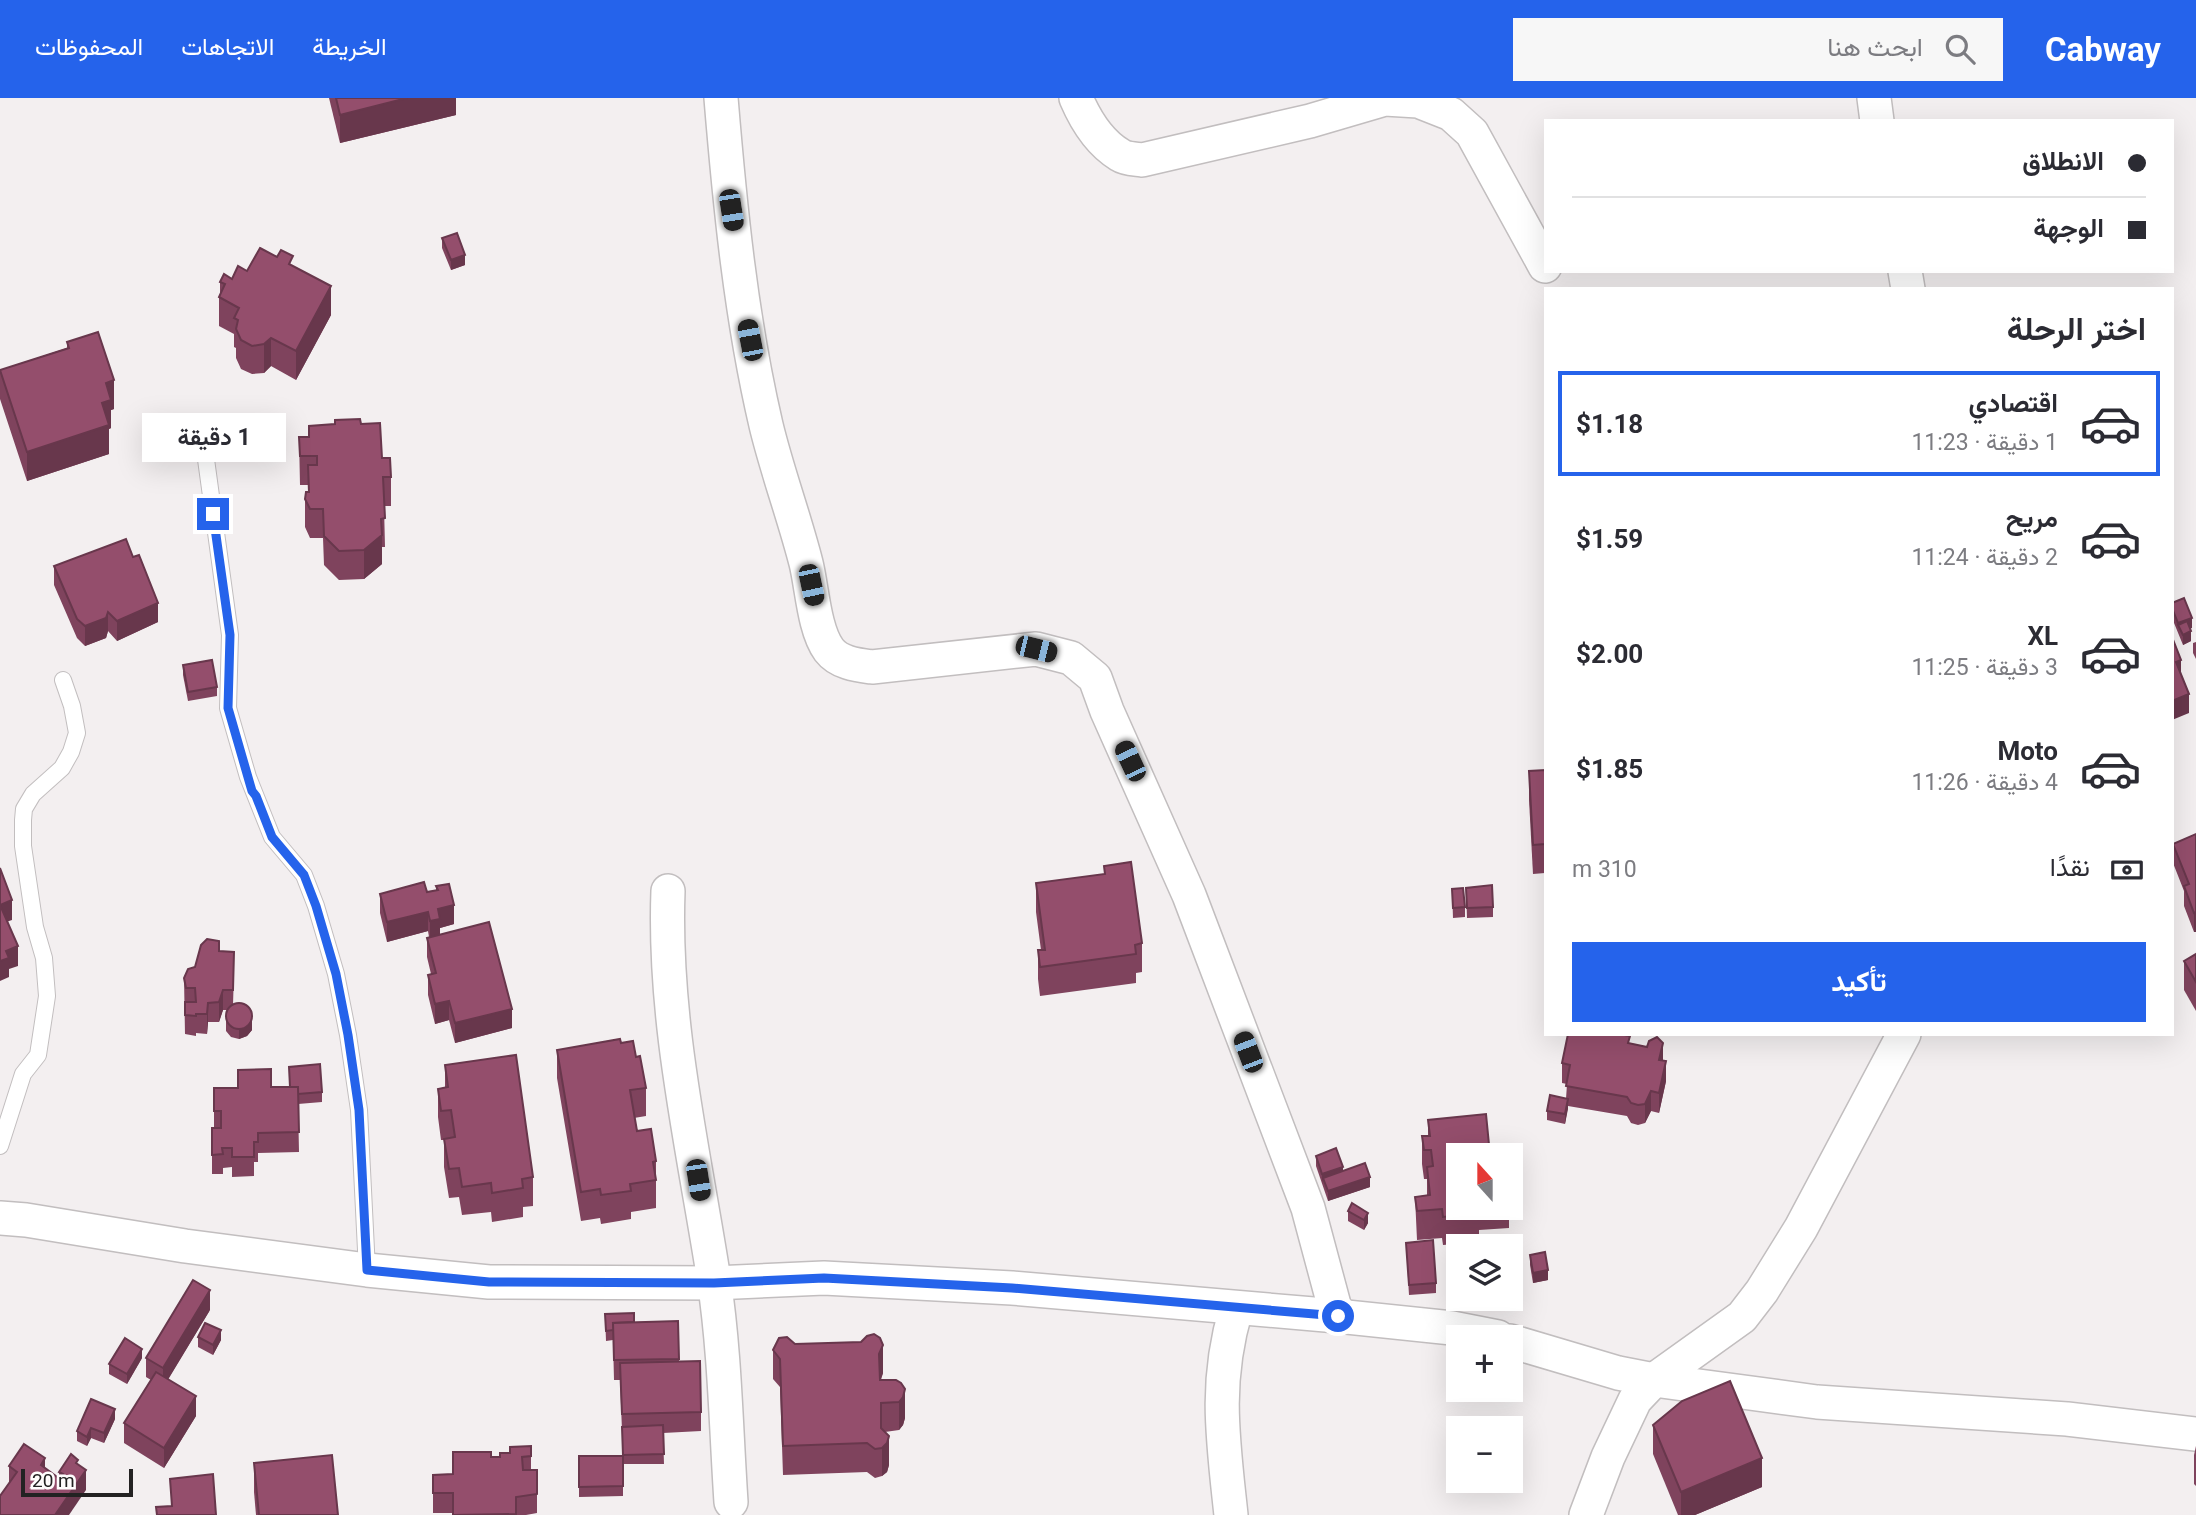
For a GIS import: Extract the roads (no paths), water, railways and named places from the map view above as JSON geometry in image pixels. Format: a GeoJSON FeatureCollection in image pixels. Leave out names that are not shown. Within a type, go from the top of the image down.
{"type":"FeatureCollection","features":[{"type":"Feature","properties":{"kind":"street"},"geometry":{"type":"LineString","coordinates":[[721,98],[731,210],[746,318],[766,423],[806,562],[821,631],[829,650],[847,663],[872,667],[1036,649],[1071,658],[1095,678],[1199,921],[1308,1208],[1338,1316]]}},
{"type":"Feature","properties":{"kind":"street"},"geometry":{"type":"LineString","coordinates":[[1076,98],[1084,117],[1107,144],[1122,157],[1142,160],[1310,121],[1384,99],[1418,102],[1451,114],[1472,133],[1544,264]]}},
{"type":"Feature","properties":{"kind":"street"},"geometry":{"type":"LineString","coordinates":[[1874,98],[1877,119]]}},
{"type":"Feature","properties":{"kind":"street"},"geometry":{"type":"LineString","coordinates":[[668,891],[667,932],[674,1029],[714,1283],[721,1346],[730,1502]]}},
{"type":"Feature","properties":{"kind":"street"},"geometry":{"type":"LineString","coordinates":[[1586,1515],[1635,1400],[1654,1380],[1742,1317],[1762,1291],[1807,1218],[1903,1036]]}},
{"type":"Feature","properties":{"kind":"street"},"geometry":{"type":"LineString","coordinates":[[0,1218],[367,1270],[489,1282],[714,1283],[824,1278],[1012,1288],[1446,1327]]}},
{"type":"Feature","properties":{"kind":"street"},"geometry":{"type":"LineString","coordinates":[[1231,1515],[1221,1420],[1222,1376],[1227,1340],[1236,1309]]}},
{"type":"Feature","properties":{"kind":"street"},"geometry":{"type":"LineString","coordinates":[[1523,1345],[1618,1373],[1654,1380],[1817,1402],[2067,1419],[2196,1434]]}},
{"type":"Feature","properties":{"kind":"lane"},"geometry":{"type":"LineString","coordinates":[[205,452],[230,635],[228,708],[252,791],[272,837],[304,875],[336,974],[359,1110],[367,1270]]}},
{"type":"Feature","properties":{"kind":"lane"},"geometry":{"type":"LineString","coordinates":[[0,1146],[23,1074],[38,1055],[47,996],[44,958],[35,927],[23,846],[23,820],[24,809],[33,794],[62,768],[77,733],[63,680]]}}]}
